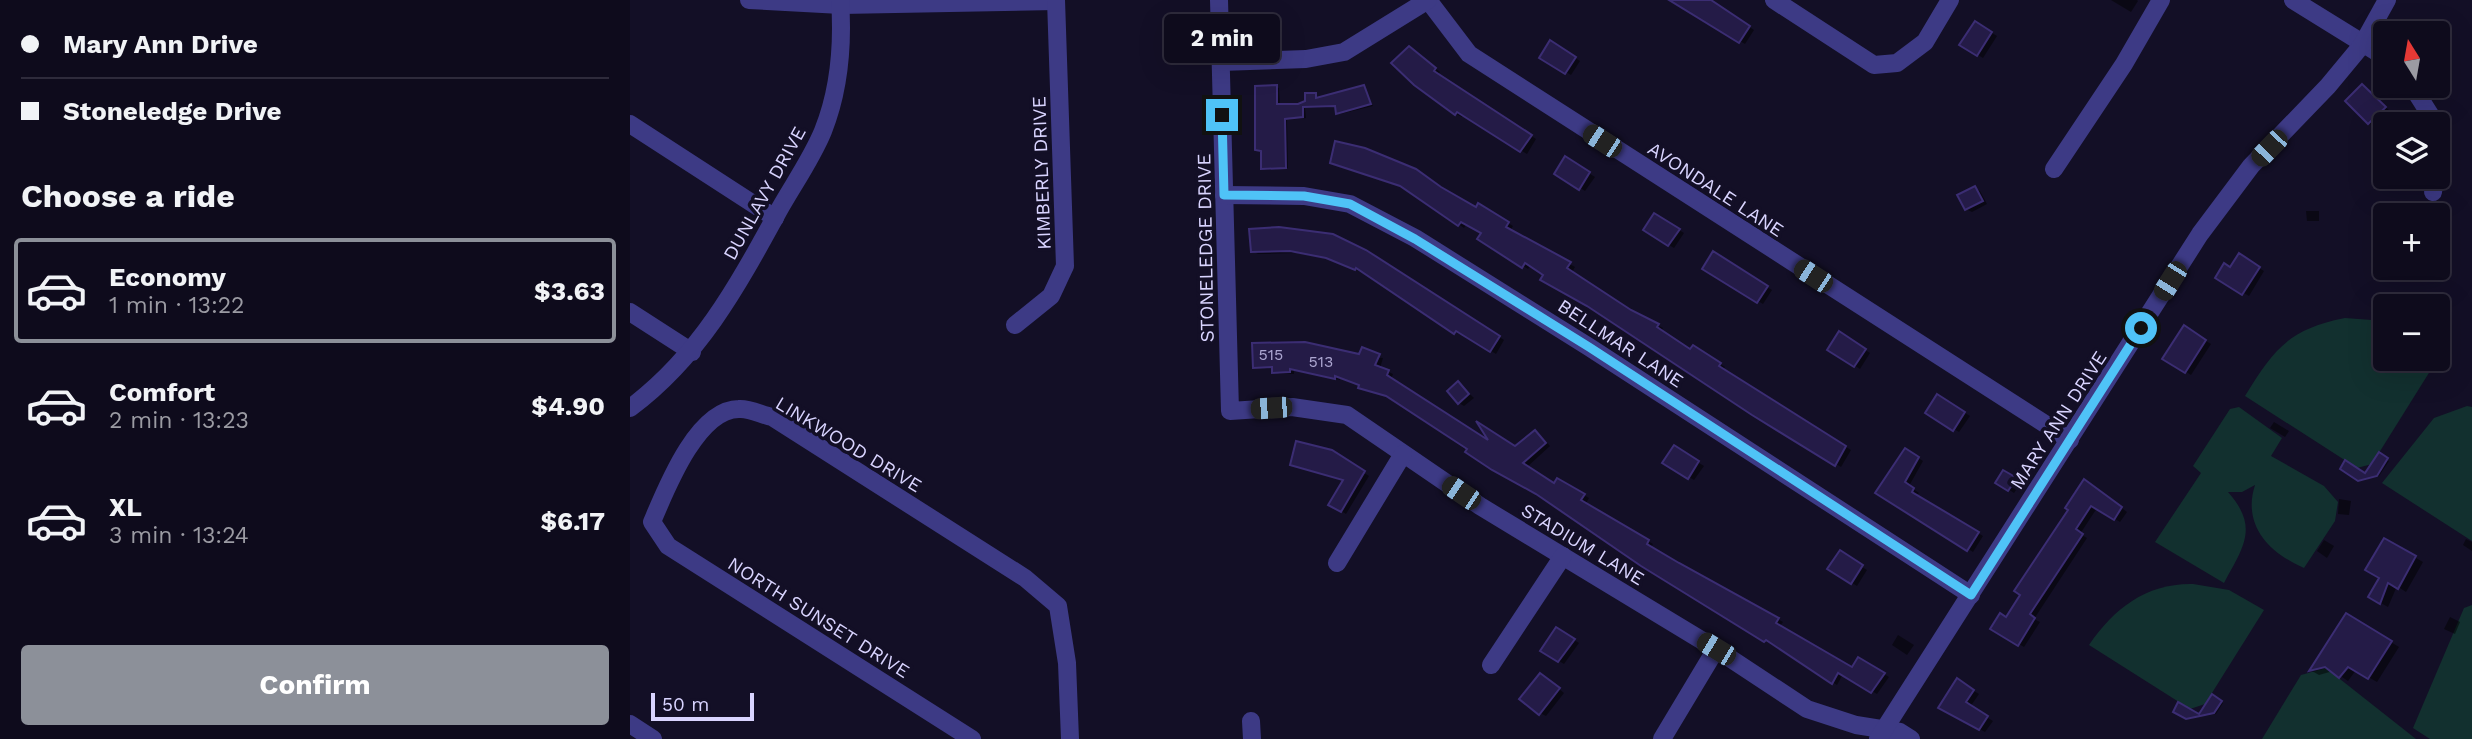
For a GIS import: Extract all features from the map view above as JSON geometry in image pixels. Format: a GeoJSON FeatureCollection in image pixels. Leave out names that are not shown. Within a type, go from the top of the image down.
{"type":"FeatureCollection","features":[{"type":"Feature","properties":{"kind":"street"},"geometry":{"type":"LineString","coordinates":[[750,0],[1056,0]]}},
{"type":"Feature","properties":{"kind":"street","name":"KIMBERLY DRIVE"},"geometry":{"type":"LineString","coordinates":[[1015,325],[1051,296],[1065,266],[1056,0]]}},
{"type":"Feature","properties":{"kind":"street","name":"STONELEDGE DRIVE"},"geometry":{"type":"LineString","coordinates":[[1219,0],[1230,411]]}},
{"type":"Feature","properties":{"kind":"street"},"geometry":{"type":"LineString","coordinates":[[1221,62],[1306,59],[1344,51],[1428,0]]}},
{"type":"Feature","properties":{"kind":"street","name":"AVONDALE LANE"},"geometry":{"type":"LineString","coordinates":[[1428,0],[1469,54],[2070,440]]}},
{"type":"Feature","properties":{"kind":"street"},"geometry":{"type":"LineString","coordinates":[[1774,0],[1874,65],[1897,63],[1925,42],[1950,0]]}},
{"type":"Feature","properties":{"kind":"street"},"geometry":{"type":"LineString","coordinates":[[2054,169],[2124,64],[2161,0]]}},
{"type":"Feature","properties":{"kind":"street"},"geometry":{"type":"LineString","coordinates":[[2293,0],[2373,51]]}},
{"type":"Feature","properties":{"kind":"street","name":"MARY ANN DRIVE"},"geometry":{"type":"LineString","coordinates":[[1881,734],[2200,234],[2251,166],[2328,86],[2362,45],[2387,0]]}},
{"type":"Feature","properties":{"kind":"street","name":"DUNLAVY DRIVE"},"geometry":{"type":"LineString","coordinates":[[630,408],[659,386],[692,352],[726,307],[823,131],[836,79],[840,2]]}},
{"type":"Feature","properties":{"kind":"street"},"geometry":{"type":"LineString","coordinates":[[630,124],[775,218]]}},
{"type":"Feature","properties":{"kind":"street","name":"BELLMAR LANE"},"geometry":{"type":"LineString","coordinates":[[1224,195],[1304,196],[1350,204],[1404,233],[1589,347],[1971,595]]}},
{"type":"Feature","properties":{"kind":"street"},"geometry":{"type":"LineString","coordinates":[[630,312],[692,352]]}},
{"type":"Feature","properties":{"kind":"street","name":"STADIUM LANE"},"geometry":{"type":"LineString","coordinates":[[1230,411],[1292,407],[1347,415],[1480,506],[1716,649],[1807,709],[1881,734],[1900,732],[1911,739]]}},
{"type":"Feature","properties":{"kind":"street","name":"LINKWOOD DRIVE"},"geometry":{"type":"LineString","coordinates":[[652,522],[670,477],[714,416],[739,409],[772,417],[1025,578],[1058,606],[1067,663],[1070,739]]}},
{"type":"Feature","properties":{"kind":"street"},"geometry":{"type":"LineString","coordinates":[[1337,563],[1403,454]]}},
{"type":"Feature","properties":{"kind":"street","name":"NORTH SUNSET DRIVE"},"geometry":{"type":"LineString","coordinates":[[652,522],[668,546],[972,739]]}},
{"type":"Feature","properties":{"kind":"street"},"geometry":{"type":"LineString","coordinates":[[1491,665],[1563,556]]}},
{"type":"Feature","properties":{"kind":"street"},"geometry":{"type":"LineString","coordinates":[[1662,739],[1716,649]]}},
{"type":"Feature","properties":{"kind":"street"},"geometry":{"type":"LineString","coordinates":[[630,724],[653,739]]}},
{"type":"Feature","properties":{"kind":"green space"},"geometry":{"type":"Polygon","coordinates":[[[2345,318],[2373,320],[2373,371],[2430,371],[2372,464],[2357,468],[2245,396],[2265,366],[2285,344],[2296,335],[2345,318]]]}},
{"type":"Feature","properties":{"kind":"green space"},"geometry":{"type":"Polygon","coordinates":[[[2467,406],[2472,407],[2472,541],[2382,483],[2434,418],[2467,406]]]}},
{"type":"Feature","properties":{"kind":"green space"},"geometry":{"type":"Polygon","coordinates":[[[2239,407],[2282,438],[2271,456],[2324,486],[2338,502],[2335,521],[2304,568],[2280,554],[2262,536],[2252,513],[2255,485],[2242,492],[2228,492],[2238,504],[2246,526],[2242,547],[2224,583],[2155,542],[2201,473],[2193,466],[2230,409],[2239,407]]]}},
{"type":"Feature","properties":{"kind":"green space"},"geometry":{"type":"Polygon","coordinates":[[[2193,584],[2229,590],[2264,610],[2205,704],[2190,709],[2089,645],[2109,620],[2133,600],[2161,588],[2193,584]]]}},
{"type":"Feature","properties":{"kind":"green space"},"geometry":{"type":"Polygon","coordinates":[[[2472,605],[2472,739],[2430,739],[2413,728],[2464,608],[2472,605]]]}},
{"type":"Feature","properties":{"kind":"green space"},"geometry":{"type":"Polygon","coordinates":[[[2326,668],[2416,739],[2262,739],[2301,675],[2326,668]]]}},
{"type":"Feature","properties":{"kind":"building"},"geometry":{"type":"Polygon","coordinates":[[[1669,0],[1711,0],[1750,26],[1739,43],[1669,0]]]}},
{"type":"Feature","properties":{"kind":"building"},"geometry":{"type":"Polygon","coordinates":[[[1975,21],[1992,32],[1977,56],[1959,45],[1975,21]]]}},
{"type":"Feature","properties":{"kind":"building"},"geometry":{"type":"Polygon","coordinates":[[[1550,40],[1576,57],[1565,74],[1539,58],[1550,40]]]}},
{"type":"Feature","properties":{"kind":"building"},"geometry":{"type":"Polygon","coordinates":[[[1409,46],[1436,68],[1434,71],[1532,135],[1520,152],[1457,112],[1455,115],[1414,85],[1391,63],[1409,46]]]}},
{"type":"Feature","properties":{"kind":"building"},"geometry":{"type":"Polygon","coordinates":[[[2362,84],[2373,95],[2373,98],[2386,107],[2381,112],[2373,112],[2373,119],[2368,124],[2345,101],[2362,84]]]}},
{"type":"Feature","properties":{"kind":"building"},"geometry":{"type":"Polygon","coordinates":[[[1277,85],[1277,104],[1298,104],[1305,101],[1305,93],[1316,93],[1316,98],[1364,85],[1371,104],[1336,114],[1335,106],[1303,107],[1303,117],[1285,119],[1286,168],[1261,169],[1261,151],[1255,150],[1255,86],[1277,85]]]}},
{"type":"Feature","properties":{"kind":"building"},"geometry":{"type":"Polygon","coordinates":[[[1335,141],[1365,148],[1416,169],[1476,207],[1478,203],[1509,222],[1506,227],[1571,262],[1567,268],[1631,310],[1659,324],[1657,327],[1690,349],[1693,345],[1721,363],[1719,366],[1846,446],[1835,466],[1752,415],[1587,306],[1540,280],[1543,275],[1525,263],[1522,268],[1477,239],[1481,233],[1461,222],[1458,226],[1400,186],[1330,163],[1335,141]]]}},
{"type":"Feature","properties":{"kind":"building"},"geometry":{"type":"Polygon","coordinates":[[[1565,156],[1590,172],[1579,190],[1554,174],[1565,156]]]}},
{"type":"Feature","properties":{"kind":"building"},"geometry":{"type":"Polygon","coordinates":[[[1975,186],[1983,201],[1965,210],[1957,195],[1975,186]]]}},
{"type":"Feature","properties":{"kind":"building"},"geometry":{"type":"Polygon","coordinates":[[[1654,213],[1680,229],[1668,246],[1643,230],[1654,213]]]}},
{"type":"Feature","properties":{"kind":"building"},"geometry":{"type":"Polygon","coordinates":[[[1279,227],[1333,234],[1366,250],[1500,336],[1490,352],[1456,331],[1454,334],[1356,268],[1355,270],[1326,258],[1290,251],[1251,252],[1249,229],[1279,227]]]}},
{"type":"Feature","properties":{"kind":"building"},"geometry":{"type":"Polygon","coordinates":[[[1713,251],[1768,286],[1757,303],[1702,269],[1713,251]]]}},
{"type":"Feature","properties":{"kind":"building"},"geometry":{"type":"Polygon","coordinates":[[[2239,253],[2260,267],[2242,295],[2215,278],[2224,263],[2230,267],[2239,253]]]}},
{"type":"Feature","properties":{"kind":"building"},"geometry":{"type":"Polygon","coordinates":[[[2184,325],[2206,340],[2185,373],[2162,359],[2184,325]]]}},
{"type":"Feature","properties":{"kind":"building"},"geometry":{"type":"Polygon","coordinates":[[[1839,331],[1866,349],[1854,367],[1827,350],[1839,331]]]}},
{"type":"Feature","properties":{"kind":"building"},"geometry":{"type":"Polygon","coordinates":[[[1305,342],[1359,354],[1362,347],[1380,354],[1375,365],[1389,370],[1387,375],[1488,440],[1476,421],[1515,446],[1535,430],[1546,443],[1523,463],[1554,483],[1557,478],[1585,494],[1581,500],[1649,540],[1647,544],[1779,618],[1776,623],[1852,667],[1858,657],[1885,673],[1871,693],[1838,673],[1832,684],[1766,640],[1764,642],[1641,566],[1536,494],[1492,470],[1465,452],[1467,449],[1386,396],[1358,388],[1359,385],[1335,376],[1335,379],[1290,369],[1290,372],[1272,373],[1272,367],[1253,368],[1252,343],[1305,342]]]}},
{"type":"Feature","properties":{"kind":"building"},"geometry":{"type":"Polygon","coordinates":[[[1458,381],[1469,394],[1458,404],[1447,391],[1458,381]]]}},
{"type":"Feature","properties":{"kind":"building"},"geometry":{"type":"Polygon","coordinates":[[[1937,394],[1965,412],[1953,431],[1925,413],[1937,394]]]}},
{"type":"Feature","properties":{"kind":"building"},"geometry":{"type":"Polygon","coordinates":[[[1296,441],[1332,450],[1365,471],[1341,512],[1328,505],[1343,480],[1290,465],[1296,441]]]}},
{"type":"Feature","properties":{"kind":"building"},"geometry":{"type":"Polygon","coordinates":[[[1674,445],[1699,461],[1688,479],[1662,463],[1674,445]]]}},
{"type":"Feature","properties":{"kind":"building"},"geometry":{"type":"Polygon","coordinates":[[[1905,448],[1919,457],[1905,482],[1914,488],[1912,492],[1979,532],[1967,551],[1875,493],[1905,448]]]}},
{"type":"Feature","properties":{"kind":"building"},"geometry":{"type":"Polygon","coordinates":[[[2379,452],[2388,458],[2377,476],[2358,481],[2340,469],[2345,460],[2365,473],[2379,452]]]}},
{"type":"Feature","properties":{"kind":"building"},"geometry":{"type":"Polygon","coordinates":[[[2003,470],[2017,478],[2008,491],[1995,483],[2003,470]]]}},
{"type":"Feature","properties":{"kind":"building"},"geometry":{"type":"Polygon","coordinates":[[[2084,479],[2122,507],[2114,520],[2091,506],[2076,529],[2083,534],[2030,614],[2035,618],[2018,646],[1990,629],[2000,613],[2006,617],[2020,595],[2014,591],[2068,510],[2065,508],[2084,479]]]}},
{"type":"Feature","properties":{"kind":"building"},"geometry":{"type":"Polygon","coordinates":[[[2384,538],[2416,556],[2398,589],[2388,583],[2380,604],[2368,597],[2379,578],[2365,570],[2384,538]]]}},
{"type":"Feature","properties":{"kind":"building"},"geometry":{"type":"Polygon","coordinates":[[[1840,550],[1863,565],[1851,584],[1827,569],[1840,550]]]}},
{"type":"Feature","properties":{"kind":"building"},"geometry":{"type":"Polygon","coordinates":[[[2346,613],[2392,641],[2368,679],[2348,667],[2339,678],[2325,667],[2309,671],[2346,613]]]}},
{"type":"Feature","properties":{"kind":"building"},"geometry":{"type":"Polygon","coordinates":[[[1556,627],[1575,639],[1558,662],[1540,651],[1556,627]]]}},
{"type":"Feature","properties":{"kind":"building"},"geometry":{"type":"Polygon","coordinates":[[[1540,673],[1560,688],[1539,715],[1519,699],[1540,673]]]}},
{"type":"Feature","properties":{"kind":"building"},"geometry":{"type":"Polygon","coordinates":[[[1957,678],[1974,690],[1966,702],[1988,716],[1979,730],[1938,708],[1957,678]]]}},
{"type":"Feature","properties":{"kind":"building"},"geometry":{"type":"Polygon","coordinates":[[[2212,694],[2222,701],[2214,713],[2186,719],[2173,712],[2178,702],[2199,714],[2212,694]]]}},
{"type":"Feature","properties":{"kind":"route"},"geometry":{"type":"LineString","coordinates":[[1222,115],[1224,195],[1304,196],[1350,204],[1415,239],[1589,347],[1971,595],[2141,328]]}}]}
